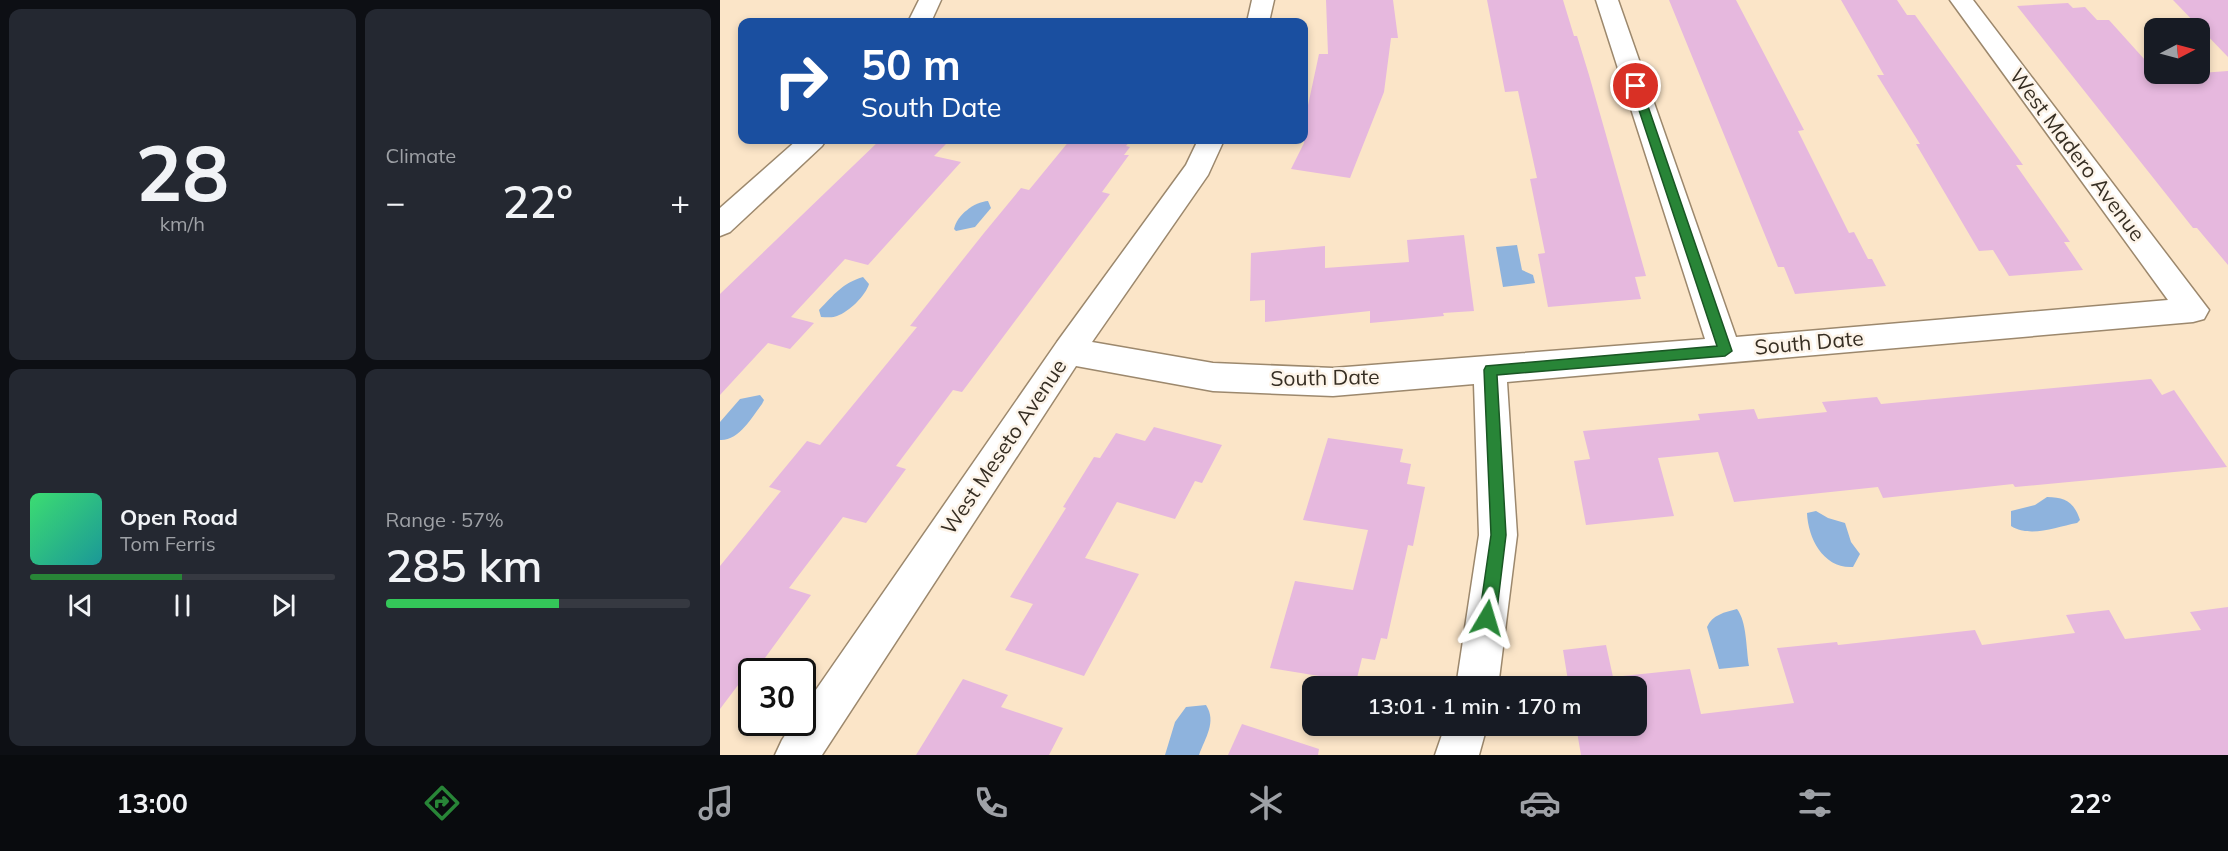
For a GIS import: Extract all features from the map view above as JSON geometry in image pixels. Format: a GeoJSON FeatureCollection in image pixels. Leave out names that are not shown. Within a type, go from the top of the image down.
{"type":"FeatureCollection","features":[{"type":"Feature","properties":{"kind":"street"},"geometry":{"type":"LineString","coordinates":[[922,18],[930,0]]}},
{"type":"Feature","properties":{"kind":"street"},"geometry":{"type":"LineString","coordinates":[[1259,18],[1263,0]]}},
{"type":"Feature","properties":{"kind":"street"},"geometry":{"type":"LineString","coordinates":[[1607,0],[1725,351]]}},
{"type":"Feature","properties":{"kind":"street","name":"West Madero Avenue"},"geometry":{"type":"LineString","coordinates":[[1961,0],[2193,310]]}},
{"type":"Feature","properties":{"kind":"street"},"geometry":{"type":"LineString","coordinates":[[720,225],[809,144]]}},
{"type":"Feature","properties":{"kind":"street","name":"West Meseto Avenue"},"geometry":{"type":"LineString","coordinates":[[797,755],[1068,351],[1198,168],[1209,144]]}},
{"type":"Feature","properties":{"kind":"street","name":"South Date"},"geometry":{"type":"LineString","coordinates":[[1068,351],[1225,378],[1333,382],[1725,351],[2193,310]]}},
{"type":"Feature","properties":{"kind":"street"},"geometry":{"type":"LineString","coordinates":[[1479,676],[1498,535],[1490,370]]}},
{"type":"Feature","properties":{"kind":"street"},"geometry":{"type":"LineString","coordinates":[[1457,755],[1463,736]]}},
{"type":"Feature","properties":{"kind":"water"},"geometry":{"type":"Polygon","coordinates":[[[988,201],[991,208],[975,227],[956,231],[954,229],[967,210],[988,201]]]}},
{"type":"Feature","properties":{"kind":"water"},"geometry":{"type":"Polygon","coordinates":[[[1517,245],[1522,270],[1533,275],[1535,283],[1503,287],[1496,247],[1517,245]]]}},
{"type":"Feature","properties":{"kind":"water"},"geometry":{"type":"Polygon","coordinates":[[[863,277],[869,284],[856,303],[837,316],[821,317],[819,310],[834,294],[849,283],[863,277]]]}},
{"type":"Feature","properties":{"kind":"water"},"geometry":{"type":"Polygon","coordinates":[[[760,395],[764,400],[762,404],[744,427],[733,437],[720,440],[720,422],[740,399],[760,395]]]}},
{"type":"Feature","properties":{"kind":"water"},"geometry":{"type":"Polygon","coordinates":[[[2047,497],[2059,498],[2068,502],[2075,509],[2080,520],[2077,523],[2035,531],[2026,531],[2011,526],[2011,511],[2035,505],[2047,497]]]}},
{"type":"Feature","properties":{"kind":"water"},"geometry":{"type":"Polygon","coordinates":[[[1816,511],[1828,518],[1845,523],[1851,542],[1860,554],[1853,567],[1834,563],[1826,558],[1814,542],[1807,513],[1816,511]]]}},
{"type":"Feature","properties":{"kind":"water"},"geometry":{"type":"Polygon","coordinates":[[[1737,609],[1744,628],[1749,666],[1719,669],[1707,627],[1716,617],[1737,609]]]}},
{"type":"Feature","properties":{"kind":"water"},"geometry":{"type":"Polygon","coordinates":[[[1206,705],[1210,724],[1199,755],[1165,755],[1175,722],[1186,707],[1206,705]]]}},
{"type":"Feature","properties":{"kind":"building"},"geometry":{"type":"Polygon","coordinates":[[[1326,0],[1393,0],[1398,38],[1391,38],[1384,92],[1350,178],[1291,169],[1304,144],[1308,144],[1308,105],[1319,54],[1328,54],[1326,0]]]}},
{"type":"Feature","properties":{"kind":"building"},"geometry":{"type":"Polygon","coordinates":[[[1487,0],[1563,0],[1589,75],[1646,276],[1635,277],[1641,299],[1548,307],[1538,254],[1545,253],[1530,179],[1537,178],[1518,91],[1505,92],[1487,0]]]}},
{"type":"Feature","properties":{"kind":"building"},"geometry":{"type":"Polygon","coordinates":[[[1669,0],[1736,0],[1804,130],[1798,131],[1849,233],[1854,232],[1886,286],[1795,294],[1784,267],[1778,267],[1669,0]]]}},
{"type":"Feature","properties":{"kind":"building"},"geometry":{"type":"Polygon","coordinates":[[[1841,0],[1897,0],[1907,15],[1915,15],[2023,165],[2016,165],[2070,242],[2064,242],[2083,270],[2009,276],[1993,250],[1979,251],[1916,144],[1920,144],[1877,75],[1884,75],[1841,0]]]}},
{"type":"Feature","properties":{"kind":"building"},"geometry":{"type":"Polygon","coordinates":[[[2173,0],[2228,0],[2228,57],[2210,38],[2210,18],[2190,18],[2173,0]]]}},
{"type":"Feature","properties":{"kind":"building"},"geometry":{"type":"Polygon","coordinates":[[[2068,3],[2073,8],[2085,7],[2097,20],[2109,20],[2144,59],[2144,84],[2210,84],[2210,72],[2228,71],[2228,265],[2197,228],[2193,228],[2017,6],[2068,3]]]}},
{"type":"Feature","properties":{"kind":"building"},"geometry":{"type":"Polygon","coordinates":[[[876,144],[946,144],[934,156],[961,162],[868,265],[845,259],[791,317],[814,323],[790,349],[768,343],[720,395],[720,294],[876,144]]]}},
{"type":"Feature","properties":{"kind":"building"},"geometry":{"type":"Polygon","coordinates":[[[1067,144],[1128,144],[1126,146],[1130,147],[1124,155],[1129,155],[1102,192],[1110,194],[962,392],[953,390],[896,466],[906,469],[866,523],[843,517],[789,588],[811,595],[765,658],[738,658],[738,685],[720,709],[720,566],[781,491],[769,487],[807,441],[820,445],[917,327],[910,326],[1021,188],[1029,190],[1067,144]]]}},
{"type":"Feature","properties":{"kind":"building"},"geometry":{"type":"Polygon","coordinates":[[[1464,235],[1474,311],[1370,323],[1370,311],[1265,322],[1265,300],[1250,301],[1251,253],[1325,246],[1325,268],[1409,262],[1407,240],[1464,235]]]}},
{"type":"Feature","properties":{"kind":"building"},"geometry":{"type":"Polygon","coordinates":[[[2151,379],[2162,395],[2174,390],[2227,467],[2015,487],[2013,484],[1883,498],[1878,487],[1734,502],[1718,452],[1658,458],[1674,516],[1586,525],[1574,461],[1590,459],[1583,431],[1700,420],[1698,414],[1754,409],[1758,419],[1827,412],[1822,402],[1877,397],[1881,404],[2151,379]]]}},
{"type":"Feature","properties":{"kind":"building"},"geometry":{"type":"Polygon","coordinates":[[[1154,427],[1222,445],[1202,483],[1195,481],[1175,519],[1117,502],[1085,558],[1139,574],[1084,676],[1005,650],[1033,604],[1010,597],[1066,508],[1063,507],[1094,457],[1100,458],[1116,433],[1145,441],[1154,427]]]}},
{"type":"Feature","properties":{"kind":"building"},"geometry":{"type":"Polygon","coordinates":[[[1328,438],[1403,449],[1400,462],[1411,464],[1407,484],[1425,487],[1413,546],[1408,545],[1387,639],[1381,638],[1375,660],[1362,658],[1358,676],[1319,676],[1270,668],[1295,581],[1353,590],[1368,530],[1303,520],[1328,438]]]}},
{"type":"Feature","properties":{"kind":"building"},"geometry":{"type":"Polygon","coordinates":[[[2228,607],[2228,755],[1581,755],[1578,736],[1647,736],[1647,676],[1623,676],[1690,669],[1701,714],[1794,703],[1777,648],[1837,642],[1838,645],[1975,630],[1982,645],[2075,633],[2066,615],[2109,610],[2125,639],[2201,630],[2190,612],[2228,607]]]}},
{"type":"Feature","properties":{"kind":"building"},"geometry":{"type":"Polygon","coordinates":[[[1606,645],[1613,676],[1567,676],[1563,650],[1606,645]]]}},
{"type":"Feature","properties":{"kind":"building"},"geometry":{"type":"Polygon","coordinates":[[[963,679],[1008,695],[1001,707],[1063,728],[1049,755],[916,755],[963,679]]]}},
{"type":"Feature","properties":{"kind":"building"},"geometry":{"type":"Polygon","coordinates":[[[1242,724],[1319,749],[1318,755],[1228,755],[1242,724]]]}},
{"type":"Feature","properties":{"kind":"route"},"geometry":{"type":"LineString","coordinates":[[1487,618],[1498,535],[1490,370],[1725,351],[1636,86]]}}]}
